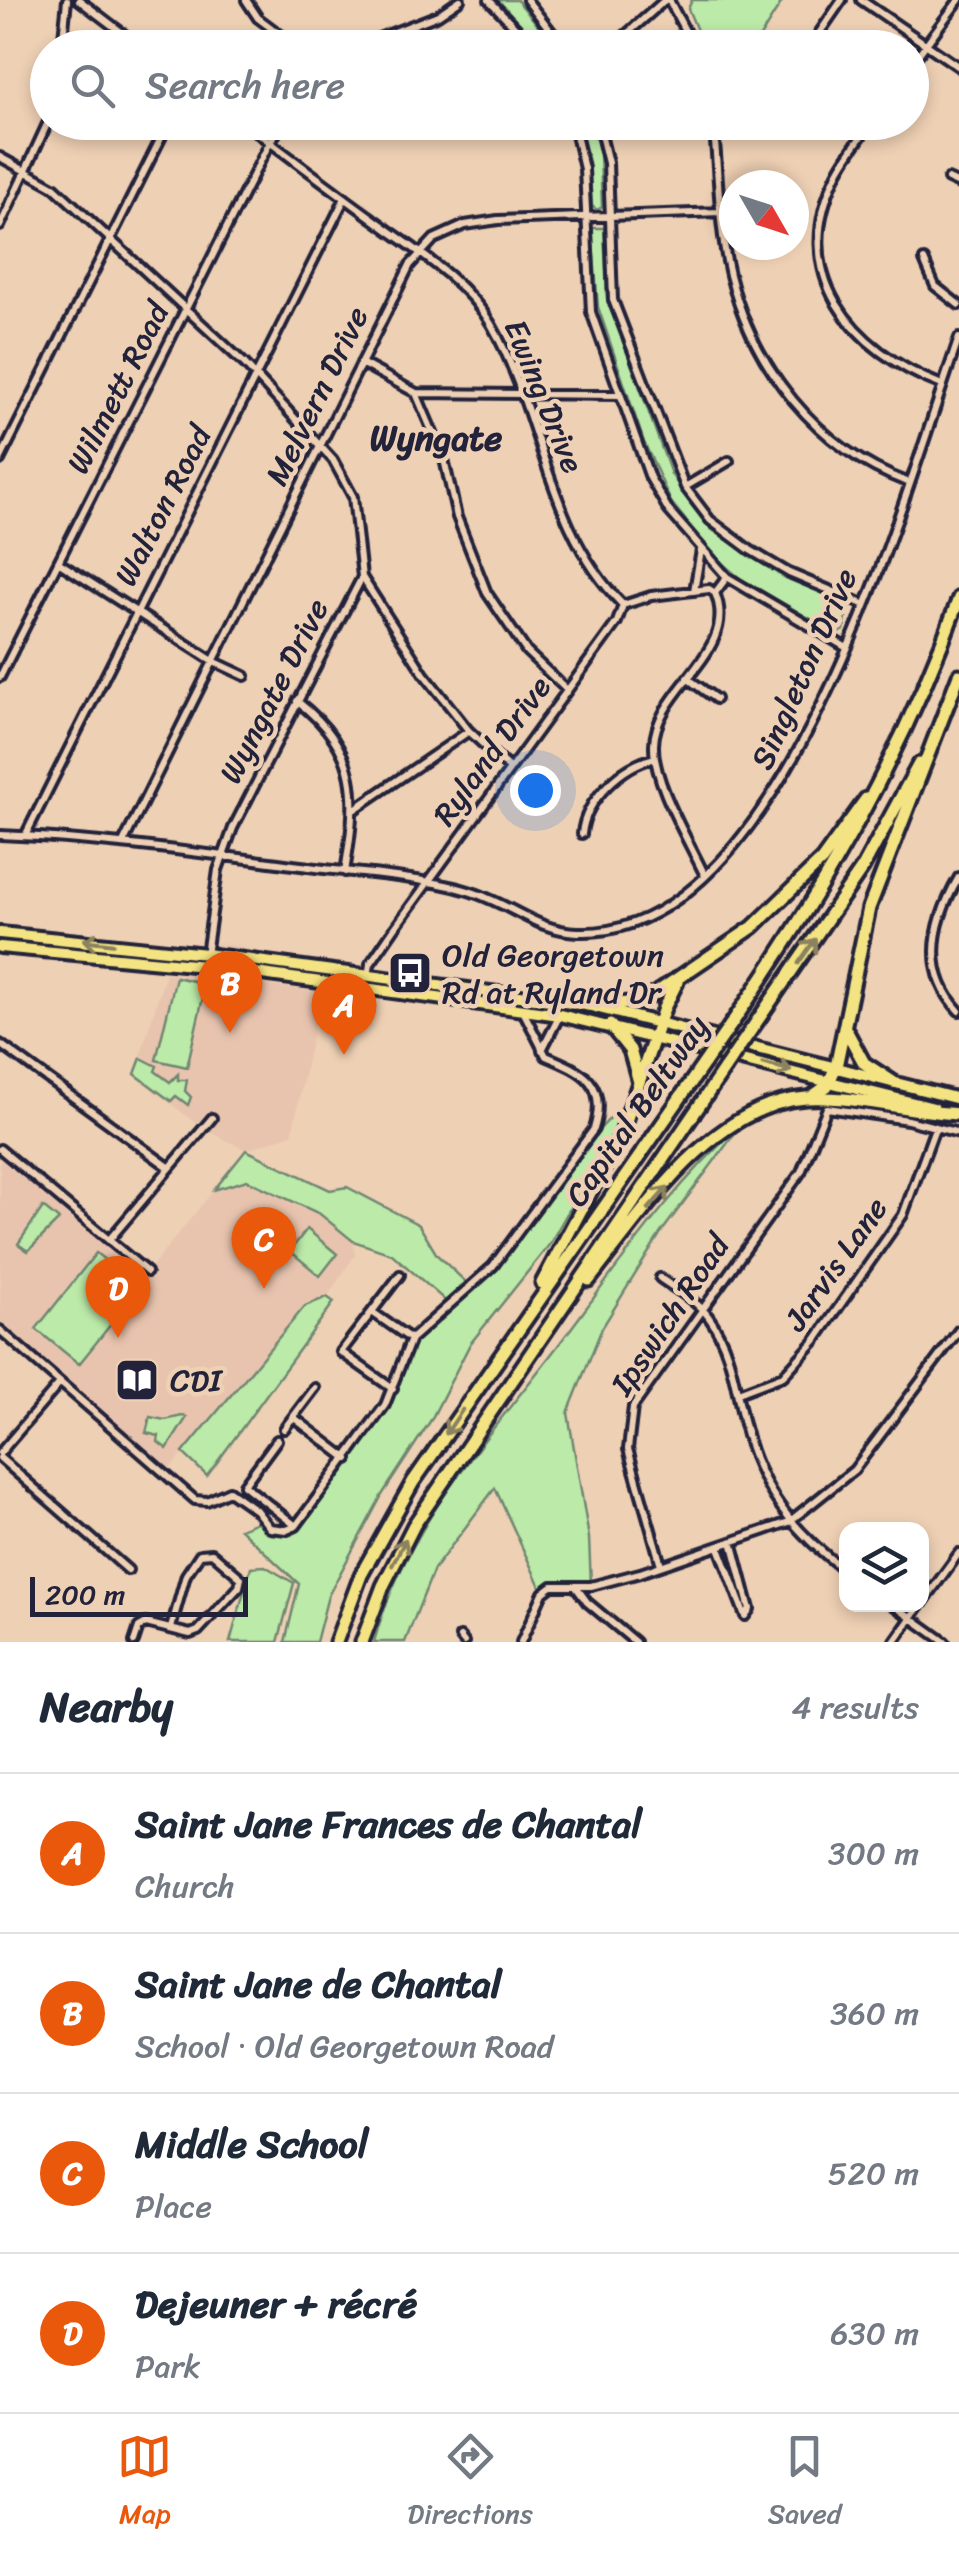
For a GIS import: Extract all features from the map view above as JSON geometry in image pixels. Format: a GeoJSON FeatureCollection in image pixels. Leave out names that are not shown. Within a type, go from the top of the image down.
{"type":"FeatureCollection","features":[{"type":"Feature","properties":{"kind":"highway","name":"Capital Beltway"},"geometry":{"type":"LineString","coordinates":[[336,1642],[360,1576],[393,1514],[730,1026],[843,855],[907,732],[959,598]]}},
{"type":"Feature","properties":{"kind":"highway","name":"Capital Beltway"},"geometry":{"type":"LineString","coordinates":[[362,1642],[383,1586],[414,1526],[864,866],[916,768],[959,673]]}},
{"type":"Feature","properties":{"kind":"highway"},"geometry":{"type":"LineString","coordinates":[[810,1098],[830,1080],[836,1067],[874,893],[959,673]]}},
{"type":"Feature","properties":{"kind":"highway"},"geometry":{"type":"LineString","coordinates":[[586,1005],[632,1003],[679,978],[753,927],[804,880],[856,815],[907,732]]}},
{"type":"Feature","properties":{"kind":"highway"},"geometry":{"type":"LineString","coordinates":[[509,1341],[592,1195],[640,1086],[660,1021],[679,978]]}},
{"type":"Feature","properties":{"kind":"highway"},"geometry":{"type":"LineString","coordinates":[[610,1025],[636,1062],[640,1086]]}},
{"type":"Feature","properties":{"kind":"highway"},"geometry":{"type":"LineString","coordinates":[[845,1028],[864,1063],[893,1082]]}},
{"type":"Feature","properties":{"kind":"highway"},"geometry":{"type":"LineString","coordinates":[[530,1355],[617,1245],[715,1135],[751,1112],[810,1098],[959,1114]]}},
{"type":"Feature","properties":{"kind":"main road"},"geometry":{"type":"LineString","coordinates":[[0,934],[367,982],[586,1005],[959,1099]]}},
{"type":"Feature","properties":{"kind":"main road"},"geometry":{"type":"LineString","coordinates":[[0,946],[205,960]]}},
{"type":"Feature","properties":{"kind":"main road"},"geometry":{"type":"LineString","coordinates":[[367,982],[610,1025],[959,1114]]}},
{"type":"Feature","properties":{"kind":"street"},"geometry":{"type":"LineString","coordinates":[[64,30],[67,0]]}},
{"type":"Feature","properties":{"kind":"street"},"geometry":{"type":"LineString","coordinates":[[79,0],[118,30]]}},
{"type":"Feature","properties":{"kind":"street"},"geometry":{"type":"LineString","coordinates":[[246,0],[258,18],[274,30]]}},
{"type":"Feature","properties":{"kind":"street"},"geometry":{"type":"LineString","coordinates":[[399,30],[438,15],[460,0]]}},
{"type":"Feature","properties":{"kind":"street"},"geometry":{"type":"LineString","coordinates":[[489,0],[517,30]]}},
{"type":"Feature","properties":{"kind":"street"},"geometry":{"type":"LineString","coordinates":[[527,0],[550,30]]}},
{"type":"Feature","properties":{"kind":"street"},"geometry":{"type":"LineString","coordinates":[[632,30],[667,0],[684,30]]}},
{"type":"Feature","properties":{"kind":"street"},"geometry":{"type":"LineString","coordinates":[[821,30],[842,0]]}},
{"type":"Feature","properties":{"kind":"street"},"geometry":{"type":"LineString","coordinates":[[861,0],[906,30]]}},
{"type":"Feature","properties":{"kind":"street"},"geometry":{"type":"LineString","coordinates":[[929,38],[959,0]]}},
{"type":"Feature","properties":{"kind":"street"},"geometry":{"type":"LineString","coordinates":[[929,46],[959,67]]}},
{"type":"Feature","properties":{"kind":"street"},"geometry":{"type":"LineString","coordinates":[[0,226],[40,140]]}},
{"type":"Feature","properties":{"kind":"street"},"geometry":{"type":"LineString","coordinates":[[0,460],[160,140]]}},
{"type":"Feature","properties":{"kind":"street","name":"Ewing Drive"},"geometry":{"type":"LineString","coordinates":[[267,140],[420,254],[477,303],[492,326],[522,396],[574,539],[594,573],[624,605]]}},
{"type":"Feature","properties":{"kind":"street"},"geometry":{"type":"LineString","coordinates":[[578,140],[584,168],[590,312],[650,478],[670,511],[727,577],[847,648]]}},
{"type":"Feature","properties":{"kind":"street"},"geometry":{"type":"LineString","coordinates":[[602,140],[608,163],[613,300],[684,487],[710,520],[750,550],[789,573],[865,605]]}},
{"type":"Feature","properties":{"kind":"street"},"geometry":{"type":"LineString","coordinates":[[717,140],[719,176]]}},
{"type":"Feature","properties":{"kind":"street"},"geometry":{"type":"LineString","coordinates":[[860,140],[837,174],[825,208],[821,237],[830,290],[842,314],[867,345],[889,362],[942,385]]}},
{"type":"Feature","properties":{"kind":"street","name":"Wilmett Road"},"geometry":{"type":"LineString","coordinates":[[0,677],[270,142]]}},
{"type":"Feature","properties":{"kind":"street","name":"Wyngate Drive"},"geometry":{"type":"LineString","coordinates":[[0,157],[54,186],[256,376],[333,460],[353,497],[362,577],[222,856],[205,960]]}},
{"type":"Feature","properties":{"kind":"street"},"geometry":{"type":"LineString","coordinates":[[948,179],[959,184]]}},
{"type":"Feature","properties":{"kind":"street","name":"Walton Road"},"geometry":{"type":"LineString","coordinates":[[25,836],[345,198]]}},
{"type":"Feature","properties":{"kind":"street","name":"Melvern Drive"},"geometry":{"type":"LineString","coordinates":[[124,840],[361,363],[420,254],[434,239],[465,225],[719,212]]}},
{"type":"Feature","properties":{"kind":"street"},"geometry":{"type":"LineString","coordinates":[[730,260],[739,306],[757,350],[779,384],[833,440],[857,457],[908,482]]}},
{"type":"Feature","properties":{"kind":"street"},"geometry":{"type":"LineString","coordinates":[[924,260],[935,286],[959,305]]}},
{"type":"Feature","properties":{"kind":"street","name":"Singleton Drive"},"geometry":{"type":"LineString","coordinates":[[0,835],[124,840],[429,882],[487,898],[551,929],[607,930],[645,916],[705,876],[772,799],[821,710],[865,605],[959,338]]}},
{"type":"Feature","properties":{"kind":"street"},"geometry":{"type":"LineString","coordinates":[[361,363],[416,393],[620,394]]}},
{"type":"Feature","properties":{"kind":"street"},"geometry":{"type":"LineString","coordinates":[[416,393],[444,459],[457,516],[487,593],[527,652],[568,690]]}},
{"type":"Feature","properties":{"kind":"street"},"geometry":{"type":"LineString","coordinates":[[684,487],[728,461]]}},
{"type":"Feature","properties":{"kind":"street"},"geometry":{"type":"LineString","coordinates":[[694,591],[701,548]]}},
{"type":"Feature","properties":{"kind":"street"},"geometry":{"type":"LineString","coordinates":[[58,562],[213,661],[245,676]]}},
{"type":"Feature","properties":{"kind":"street"},"geometry":{"type":"LineString","coordinates":[[362,577],[424,674],[468,732],[510,769]]}},
{"type":"Feature","properties":{"kind":"street"},"geometry":{"type":"LineString","coordinates":[[705,876],[654,758],[661,716],[718,632],[720,608],[716,593],[727,577]]}},
{"type":"Feature","properties":{"kind":"street"},"geometry":{"type":"LineString","coordinates":[[624,605],[694,591],[716,593]]}},
{"type":"Feature","properties":{"kind":"street","name":"Ryland Drive"},"geometry":{"type":"LineString","coordinates":[[367,982],[378,952],[617,622],[624,605]]}},
{"type":"Feature","properties":{"kind":"street"},"geometry":{"type":"LineString","coordinates":[[687,678],[716,699]]}},
{"type":"Feature","properties":{"kind":"street"},"geometry":{"type":"LineString","coordinates":[[297,701],[321,720],[338,742],[350,768],[355,809],[345,872]]}},
{"type":"Feature","properties":{"kind":"street"},"geometry":{"type":"LineString","coordinates":[[355,809],[468,732]]}},
{"type":"Feature","properties":{"kind":"street"},"geometry":{"type":"LineString","coordinates":[[582,834],[586,818],[616,778],[637,762],[654,758]]}},
{"type":"Feature","properties":{"kind":"street"},"geometry":{"type":"LineString","coordinates":[[959,876],[943,905],[934,946],[939,979],[959,1011]]}},
{"type":"Feature","properties":{"kind":"street"},"geometry":{"type":"LineString","coordinates":[[0,1330],[196,1500],[207,1501],[229,1491],[256,1510],[270,1528],[287,1530],[296,1526],[393,1390],[401,1355],[411,1339],[493,1266],[594,1129],[600,1104],[594,1088],[580,1072],[542,1051],[538,1033],[522,1010]]}},
{"type":"Feature","properties":{"kind":"street"},"geometry":{"type":"LineString","coordinates":[[542,1051],[560,1016]]}},
{"type":"Feature","properties":{"kind":"street"},"geometry":{"type":"LineString","coordinates":[[0,1044],[170,1168]]}},
{"type":"Feature","properties":{"kind":"street","name":"Ipswich Road"},"geometry":{"type":"LineString","coordinates":[[662,1565],[628,1449],[628,1424],[641,1392],[800,1172],[827,1108],[935,1128]]}},
{"type":"Feature","properties":{"kind":"street"},"geometry":{"type":"LineString","coordinates":[[109,1240],[212,1118]]}},
{"type":"Feature","properties":{"kind":"street"},"geometry":{"type":"LineString","coordinates":[[935,1128],[959,1134]]}},
{"type":"Feature","properties":{"kind":"street","name":"Jarvis Lane"},"geometry":{"type":"LineString","coordinates":[[738,1393],[783,1376],[815,1341],[903,1215],[922,1175],[935,1128]]}},
{"type":"Feature","properties":{"kind":"street"},"geometry":{"type":"LineString","coordinates":[[0,1149],[147,1272]]}},
{"type":"Feature","properties":{"kind":"street"},"geometry":{"type":"LineString","coordinates":[[393,1390],[341,1352],[400,1275]]}},
{"type":"Feature","properties":{"kind":"street"},"geometry":{"type":"LineString","coordinates":[[660,1278],[702,1309],[726,1348],[760,1472],[789,1522],[839,1565]]}},
{"type":"Feature","properties":{"kind":"street"},"geometry":{"type":"LineString","coordinates":[[372,1312],[411,1339]]}},
{"type":"Feature","properties":{"kind":"street"},"geometry":{"type":"LineString","coordinates":[[521,1642],[542,1593],[552,1586],[592,1586],[720,1550],[789,1522],[854,1470],[959,1330]]}},
{"type":"Feature","properties":{"kind":"street"},"geometry":{"type":"LineString","coordinates":[[60,1383],[0,1455],[128,1570]]}},
{"type":"Feature","properties":{"kind":"street"},"geometry":{"type":"LineString","coordinates":[[284,1430],[315,1388]]}},
{"type":"Feature","properties":{"kind":"street"},"geometry":{"type":"LineString","coordinates":[[293,1418],[348,1458]]}},
{"type":"Feature","properties":{"kind":"street"},"geometry":{"type":"LineString","coordinates":[[277,1440],[244,1485],[296,1526]]}},
{"type":"Feature","properties":{"kind":"street"},"geometry":{"type":"LineString","coordinates":[[720,1550],[745,1616],[750,1609],[733,1545]]}},
{"type":"Feature","properties":{"kind":"street"},"geometry":{"type":"LineString","coordinates":[[134,1642],[146,1623],[190,1634],[208,1625],[241,1585],[241,1578],[212,1553],[200,1554],[186,1575],[170,1628]]}},
{"type":"Feature","properties":{"kind":"street"},"geometry":{"type":"LineString","coordinates":[[929,1594],[959,1553]]}},
{"type":"Feature","properties":{"kind":"street"},"geometry":{"type":"LineString","coordinates":[[576,1586],[586,1602],[635,1642]]}},
{"type":"Feature","properties":{"kind":"street"},"geometry":{"type":"LineString","coordinates":[[903,1612],[945,1642]]}},
{"type":"Feature","properties":{"kind":"street"},"geometry":{"type":"LineString","coordinates":[[894,1642],[916,1612]]}},
{"type":"Feature","properties":{"kind":"shaded area"},"geometry":{"type":"Polygon","coordinates":[[[166,973],[321,992],[292,1134],[246,1150],[202,1128],[134,1075],[166,973]]]}},
{"type":"Feature","properties":{"kind":"shaded area"},"geometry":{"type":"Polygon","coordinates":[[[0,1158],[143,1277],[214,1190],[247,1180],[320,1214],[353,1241],[355,1255],[327,1297],[305,1306],[169,1470],[0,1324],[0,1158]]]}},
{"type":"Feature","properties":{"kind":"green space"},"geometry":{"type":"Polygon","coordinates":[[[498,0],[517,0],[542,30],[526,30],[498,0]]]}},
{"type":"Feature","properties":{"kind":"green space"},"geometry":{"type":"Polygon","coordinates":[[[692,0],[783,0],[764,30],[697,30],[688,9],[692,0]]]}},
{"type":"Feature","properties":{"kind":"green space"},"geometry":{"type":"Polygon","coordinates":[[[583,140],[596,140],[602,207],[597,210],[592,206],[583,140]]]}},
{"type":"Feature","properties":{"kind":"green space"},"geometry":{"type":"Polygon","coordinates":[[[592,228],[604,228],[607,297],[671,474],[711,529],[764,565],[848,605],[844,630],[837,634],[741,579],[717,559],[671,502],[644,442],[598,307],[592,228]]]}},
{"type":"Feature","properties":{"kind":"green space"},"geometry":{"type":"Polygon","coordinates":[[[176,977],[206,984],[187,1067],[156,1060],[176,977]]]}},
{"type":"Feature","properties":{"kind":"green space"},"geometry":{"type":"Polygon","coordinates":[[[141,1058],[157,1066],[155,1071],[170,1082],[178,1074],[178,1080],[187,1080],[185,1091],[191,1097],[188,1105],[176,1096],[171,1101],[135,1074],[141,1058]]]}},
{"type":"Feature","properties":{"kind":"green space"},"geometry":{"type":"Polygon","coordinates":[[[633,1097],[549,1245],[470,1344],[431,1420],[382,1495],[328,1596],[316,1642],[285,1642],[299,1584],[240,1529],[262,1520],[277,1531],[296,1525],[385,1405],[411,1339],[448,1303],[392,1254],[353,1241],[320,1214],[247,1180],[214,1190],[246,1150],[330,1190],[347,1187],[419,1225],[437,1255],[470,1286],[513,1240],[589,1142],[633,1097]]]}},
{"type":"Feature","properties":{"kind":"green space"},"geometry":{"type":"Polygon","coordinates":[[[741,1125],[660,1234],[602,1328],[568,1413],[589,1538],[591,1586],[552,1586],[543,1593],[495,1488],[434,1569],[405,1642],[374,1642],[407,1558],[455,1480],[648,1226],[741,1125]]]}},
{"type":"Feature","properties":{"kind":"green space"},"geometry":{"type":"Polygon","coordinates":[[[43,1207],[59,1220],[28,1251],[18,1244],[43,1207]]]}},
{"type":"Feature","properties":{"kind":"green space"},"geometry":{"type":"Polygon","coordinates":[[[307,1229],[337,1254],[320,1276],[290,1251],[307,1229]]]}},
{"type":"Feature","properties":{"kind":"green space"},"geometry":{"type":"Polygon","coordinates":[[[96,1253],[140,1288],[79,1364],[36,1329],[96,1253]]]}},
{"type":"Feature","properties":{"kind":"green space"},"geometry":{"type":"Polygon","coordinates":[[[327,1297],[334,1302],[207,1476],[183,1453],[305,1306],[327,1297]]]}},
{"type":"Feature","properties":{"kind":"green space"},"geometry":{"type":"Polygon","coordinates":[[[150,1417],[165,1420],[187,1417],[167,1449],[158,1442],[159,1436],[146,1433],[150,1417]]]}},
{"type":"Feature","properties":{"kind":"green space"},"geometry":{"type":"Polygon","coordinates":[[[265,1566],[294,1583],[278,1642],[230,1642],[251,1567],[265,1566]]]}},
{"type":"Feature","properties":{"kind":"place","name":"Old Georgetown Rd at Ryland Dr"},"geometry":{"type":"Point","coordinates":[410,973]}},
{"type":"Feature","properties":{"kind":"place","name":"Saint Jane de Chantal"},"geometry":{"type":"Point","coordinates":[230,1033]}},
{"type":"Feature","properties":{"kind":"place","name":"Saint Jane Frances de Chantal"},"geometry":{"type":"Point","coordinates":[344,1055]}},
{"type":"Feature","properties":{"kind":"place","name":"Middle School"},"geometry":{"type":"Point","coordinates":[264,1289]}},
{"type":"Feature","properties":{"kind":"place","name":"Dejeuner + récré"},"geometry":{"type":"Point","coordinates":[118,1338]}},
{"type":"Feature","properties":{"kind":"place","name":"CDI"},"geometry":{"type":"Point","coordinates":[137,1380]}},
{"type":"Feature","properties":{"kind":"district","name":"Wyngate"},"geometry":{"type":"Point","coordinates":[436,438]}}]}
